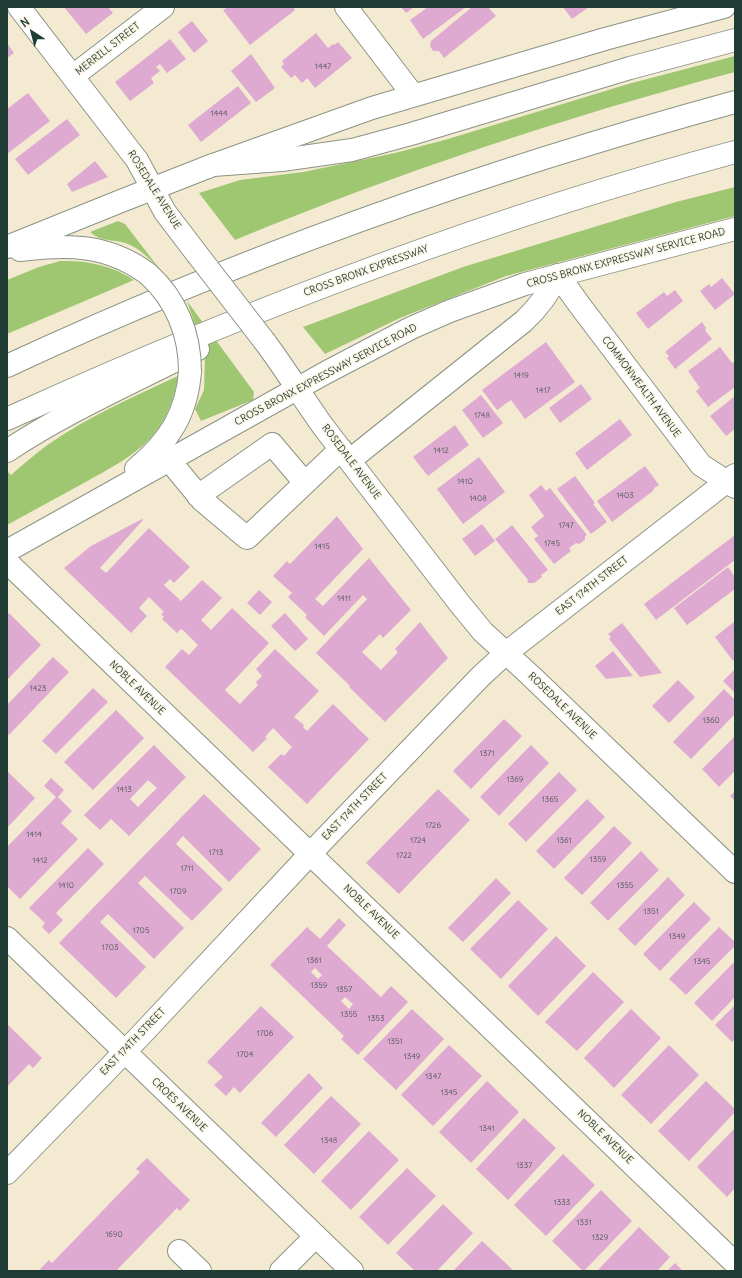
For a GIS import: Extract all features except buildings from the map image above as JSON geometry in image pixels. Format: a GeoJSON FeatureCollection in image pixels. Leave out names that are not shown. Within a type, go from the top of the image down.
{"type":"FeatureCollection","features":[{"type":"Feature","properties":{"kind":"main road","name":"ROSEDALE AVENUE"},"geometry":{"type":"LineString","coordinates":[[19,7],[137,160],[165,212],[281,363],[297,389],[345,455],[483,632],[536,680],[735,872]]}},
{"type":"Feature","properties":{"kind":"main road","name":"MERRILL STREET"},"geometry":{"type":"LineString","coordinates":[[73,76],[163,7]]}},
{"type":"Feature","properties":{"kind":"main road"},"geometry":{"type":"LineString","coordinates":[[346,7],[413,96]]}},
{"type":"Feature","properties":{"kind":"main road"},"geometry":{"type":"LineString","coordinates":[[7,247],[152,188],[329,123],[681,12],[724,7]]}},
{"type":"Feature","properties":{"kind":"main road"},"geometry":{"type":"LineString","coordinates":[[213,165],[282,160],[352,150],[411,134],[630,68],[735,40]]}},
{"type":"Feature","properties":{"kind":"main road"},"geometry":{"type":"LineString","coordinates":[[7,366],[82,332],[199,283],[361,220],[552,155],[735,102]]}},
{"type":"Feature","properties":{"kind":"main road","name":"CROSS BRONX EXPRESSWAY"},"geometry":{"type":"LineString","coordinates":[[7,419],[135,362],[246,316],[407,255],[625,184],[735,152]]}},
{"type":"Feature","properties":{"kind":"main road","name":"CROSS BRONX EXPRESSWAY SERVICE ROAD"},"geometry":{"type":"LineString","coordinates":[[7,551],[297,389],[424,322],[488,297],[558,275],[735,229]]}},
{"type":"Feature","properties":{"kind":"main road"},"geometry":{"type":"LineString","coordinates":[[7,252],[55,246],[82,247],[116,255],[132,263],[148,274],[165,292],[179,316],[188,343],[190,371],[188,392],[181,414],[170,434],[163,443],[128,476],[82,508]]}},
{"type":"Feature","properties":{"kind":"main road"},"geometry":{"type":"LineString","coordinates":[[170,460],[198,496],[247,538],[305,483],[345,455],[524,321],[539,307],[558,275]]}},
{"type":"Feature","properties":{"kind":"main road","name":"COMMONWEALTH AVENUE"},"geometry":{"type":"LineString","coordinates":[[558,275],[700,465],[732,481]]}},
{"type":"Feature","properties":{"kind":"main road"},"geometry":{"type":"LineString","coordinates":[[7,451],[67,416],[322,287]]}},
{"type":"Feature","properties":{"kind":"main road"},"geometry":{"type":"LineString","coordinates":[[198,496],[272,444],[305,483]]}},
{"type":"Feature","properties":{"kind":"main road","name":"EAST 174TH STREET"},"geometry":{"type":"LineString","coordinates":[[7,1173],[481,676],[506,653],[732,481]]}},
{"type":"Feature","properties":{"kind":"main road","name":"NOBLE AVENUE"},"geometry":{"type":"LineString","coordinates":[[7,562],[735,1263]]}},
{"type":"Feature","properties":{"kind":"main road","name":"CROES AVENUE"},"geometry":{"type":"LineString","coordinates":[[7,938],[352,1271]]}},
{"type":"Feature","properties":{"kind":"main road"},"geometry":{"type":"LineString","coordinates":[[281,1271],[316,1236]]}},
{"type":"Feature","properties":{"kind":"main road"},"geometry":{"type":"LineString","coordinates":[[179,1251],[200,1271]]}},
{"type":"Feature","properties":{"kind":"green space"},"geometry":{"type":"Polygon","coordinates":[[[735,56],[735,72],[671,89],[545,127],[482,148],[420,169],[296,215],[235,240],[199,193],[240,180],[303,172],[395,153],[448,139],[628,84],[735,56]]]}},
{"type":"Feature","properties":{"kind":"green space"},"geometry":{"type":"Polygon","coordinates":[[[735,187],[735,216],[506,276],[400,318],[325,354],[303,327],[463,267],[676,202],[735,187]]]}},
{"type":"Feature","properties":{"kind":"green space"},"geometry":{"type":"Polygon","coordinates":[[[118,221],[125,224],[162,272],[150,259],[130,245],[103,239],[90,232],[118,221]]]}},
{"type":"Feature","properties":{"kind":"green space"},"geometry":{"type":"Polygon","coordinates":[[[60,261],[80,261],[98,264],[117,271],[134,280],[7,334],[7,280],[39,267],[60,261]]]}},
{"type":"Feature","properties":{"kind":"green space"},"geometry":{"type":"Polygon","coordinates":[[[187,301],[254,392],[253,400],[201,421],[195,409],[204,390],[205,355],[187,301]]]}},
{"type":"Feature","properties":{"kind":"green space"},"geometry":{"type":"Polygon","coordinates":[[[178,376],[173,398],[166,416],[157,430],[145,443],[117,464],[7,525],[7,471],[11,475],[46,446],[78,426],[110,408],[178,376]]]}}]}
